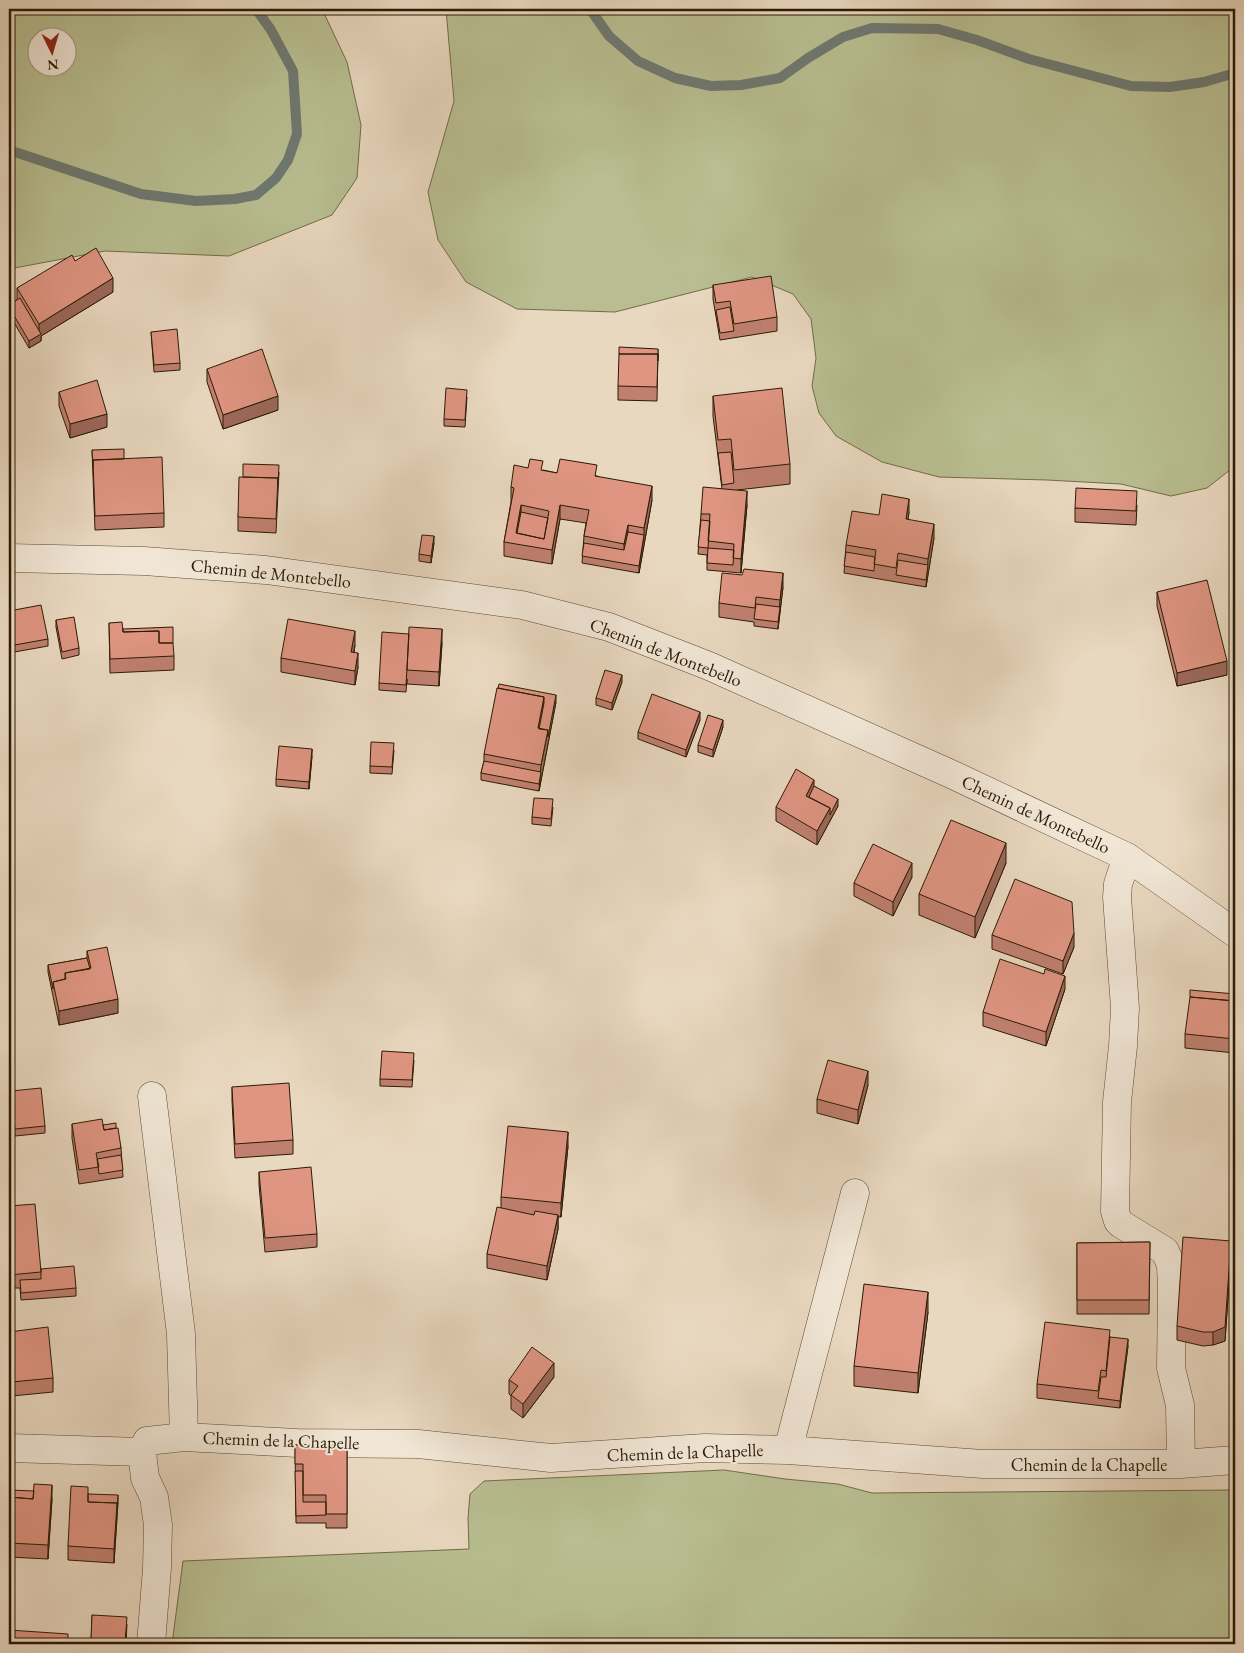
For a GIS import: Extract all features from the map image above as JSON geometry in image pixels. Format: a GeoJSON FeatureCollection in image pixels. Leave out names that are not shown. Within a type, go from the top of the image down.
{"type":"FeatureCollection","features":[{"type":"Feature","properties":{"kind":"street","name":"Chemin de Montebello"},"geometry":{"type":"LineString","coordinates":[[9,558],[144,560],[266,570],[522,605],[609,627],[709,666],[933,766],[1127,858],[1235,933]]}},
{"type":"Feature","properties":{"kind":"street"},"geometry":{"type":"LineString","coordinates":[[1127,858],[1118,884],[1116,897],[1125,1016],[1117,1112],[1115,1211],[1121,1224],[1165,1251],[1169,1257],[1172,1290],[1171,1368],[1180,1405],[1181,1464]]}},
{"type":"Feature","properties":{"kind":"street"},"geometry":{"type":"LineString","coordinates":[[152,1096],[181,1334],[184,1436]]}},
{"type":"Feature","properties":{"kind":"street"},"geometry":{"type":"LineString","coordinates":[[788,1450],[855,1193]]}},
{"type":"Feature","properties":{"kind":"street","name":"Chemin de la Chapelle"},"geometry":{"type":"LineString","coordinates":[[142,1452],[147,1441],[184,1436],[297,1443],[418,1444],[551,1458],[705,1448],[788,1450],[983,1464],[1181,1464],[1235,1460]]}},
{"type":"Feature","properties":{"kind":"street"},"geometry":{"type":"LineString","coordinates":[[9,1448],[142,1452],[145,1478],[154,1497],[158,1525],[158,1568],[151,1644]]}},
{"type":"Feature","properties":{"kind":"green space"},"geometry":{"type":"Polygon","coordinates":[[[9,9],[322,9],[347,62],[361,125],[357,178],[332,215],[229,256],[105,251],[9,269],[9,9]]]}},
{"type":"Feature","properties":{"kind":"green space"},"geometry":{"type":"Polygon","coordinates":[[[446,9],[1235,9],[1235,466],[1207,488],[1171,496],[1121,484],[939,477],[882,462],[836,436],[819,413],[812,386],[816,358],[811,319],[793,294],[752,277],[615,312],[517,309],[466,282],[438,240],[428,192],[454,101],[446,9]]]}},
{"type":"Feature","properties":{"kind":"green space"},"geometry":{"type":"Polygon","coordinates":[[[724,1470],[838,1484],[872,1493],[1235,1490],[1235,1644],[172,1644],[183,1561],[469,1549],[468,1518],[470,1494],[484,1481],[724,1470]]]}},
{"type":"Feature","properties":{"kind":"building"},"geometry":{"type":"Polygon","coordinates":[[[96,248],[113,278],[39,324],[17,288],[72,255],[75,261],[96,248]]]}},
{"type":"Feature","properties":{"kind":"building"},"geometry":{"type":"Polygon","coordinates":[[[771,276],[777,317],[734,324],[730,301],[716,303],[713,285],[771,276]]]}},
{"type":"Feature","properties":{"kind":"building"},"geometry":{"type":"Polygon","coordinates":[[[20,298],[41,334],[29,341],[9,307],[9,305],[20,298]]]}},
{"type":"Feature","properties":{"kind":"building"},"geometry":{"type":"Polygon","coordinates":[[[730,307],[734,331],[720,333],[716,310],[730,307]]]}},
{"type":"Feature","properties":{"kind":"building"},"geometry":{"type":"Polygon","coordinates":[[[177,329],[180,363],[154,365],[151,332],[177,329]]]}},
{"type":"Feature","properties":{"kind":"building"},"geometry":{"type":"Polygon","coordinates":[[[619,347],[658,349],[658,354],[619,354],[619,347]]]}},
{"type":"Feature","properties":{"kind":"building"},"geometry":{"type":"Polygon","coordinates":[[[262,349],[278,396],[223,415],[207,369],[262,349]]]}},
{"type":"Feature","properties":{"kind":"building"},"geometry":{"type":"Polygon","coordinates":[[[619,354],[658,354],[657,387],[618,386],[619,354]]]}},
{"type":"Feature","properties":{"kind":"building"},"geometry":{"type":"Polygon","coordinates":[[[97,380],[107,414],[70,424],[59,392],[97,380]]]}},
{"type":"Feature","properties":{"kind":"building"},"geometry":{"type":"Polygon","coordinates":[[[446,388],[467,390],[465,420],[444,419],[446,388]]]}},
{"type":"Feature","properties":{"kind":"building"},"geometry":{"type":"Polygon","coordinates":[[[782,388],[790,464],[734,470],[731,439],[718,440],[713,396],[782,388]]]}},
{"type":"Feature","properties":{"kind":"building"},"geometry":{"type":"Polygon","coordinates":[[[124,449],[124,459],[93,460],[93,466],[92,450],[124,449]]]}},
{"type":"Feature","properties":{"kind":"building"},"geometry":{"type":"Polygon","coordinates":[[[731,452],[734,483],[722,485],[718,453],[731,452]]]}},
{"type":"Feature","properties":{"kind":"building"},"geometry":{"type":"Polygon","coordinates":[[[162,457],[164,513],[95,516],[93,460],[162,457]]]}},
{"type":"Feature","properties":{"kind":"building"},"geometry":{"type":"Polygon","coordinates":[[[530,459],[543,461],[541,470],[557,473],[560,459],[597,465],[595,476],[652,486],[644,528],[628,525],[624,544],[584,536],[589,510],[560,505],[552,550],[504,542],[514,488],[511,487],[514,465],[528,468],[530,459]],[[521,505],[516,533],[544,539],[549,511],[521,505]]]}},
{"type":"Feature","properties":{"kind":"building"},"geometry":{"type":"Polygon","coordinates":[[[243,464],[279,465],[278,485],[278,478],[243,477],[243,464]]]}},
{"type":"Feature","properties":{"kind":"building"},"geometry":{"type":"Polygon","coordinates":[[[239,477],[278,478],[276,519],[238,517],[239,477]]]}},
{"type":"Feature","properties":{"kind":"building"},"geometry":{"type":"Polygon","coordinates":[[[703,487],[747,491],[741,559],[733,558],[734,544],[708,541],[710,514],[701,514],[703,487]]]}},
{"type":"Feature","properties":{"kind":"building"},"geometry":{"type":"Polygon","coordinates":[[[1076,488],[1137,491],[1136,511],[1075,508],[1076,488]]]}},
{"type":"Feature","properties":{"kind":"building"},"geometry":{"type":"Polygon","coordinates":[[[882,494],[909,499],[906,519],[934,524],[928,559],[898,553],[896,568],[874,564],[876,550],[846,545],[852,511],[879,515],[882,494]]]}},
{"type":"Feature","properties":{"kind":"building"},"geometry":{"type":"Polygon","coordinates":[[[521,512],[548,518],[544,539],[517,533],[521,512]]]}},
{"type":"Feature","properties":{"kind":"building"},"geometry":{"type":"Polygon","coordinates":[[[701,520],[710,521],[708,548],[698,547],[701,520]]]}},
{"type":"Feature","properties":{"kind":"building"},"geometry":{"type":"Polygon","coordinates":[[[628,532],[644,535],[639,566],[582,556],[584,543],[624,550],[628,532]]]}},
{"type":"Feature","properties":{"kind":"building"},"geometry":{"type":"Polygon","coordinates":[[[422,535],[434,536],[431,556],[419,554],[422,535]]]}},
{"type":"Feature","properties":{"kind":"building"},"geometry":{"type":"Polygon","coordinates":[[[708,548],[734,550],[733,565],[707,563],[708,548]]]}},
{"type":"Feature","properties":{"kind":"building"},"geometry":{"type":"Polygon","coordinates":[[[846,552],[875,557],[874,571],[844,566],[846,552]]]}},
{"type":"Feature","properties":{"kind":"building"},"geometry":{"type":"Polygon","coordinates":[[[898,560],[928,565],[926,580],[896,575],[898,560]]]}},
{"type":"Feature","properties":{"kind":"building"},"geometry":{"type":"Polygon","coordinates":[[[744,569],[783,573],[780,600],[756,597],[755,608],[719,603],[722,573],[742,575],[744,569]]]}},
{"type":"Feature","properties":{"kind":"building"},"geometry":{"type":"Polygon","coordinates":[[[1207,580],[1227,661],[1177,673],[1157,592],[1207,580]]]}},
{"type":"Feature","properties":{"kind":"building"},"geometry":{"type":"Polygon","coordinates":[[[756,604],[780,607],[778,622],[754,619],[756,604]]]}},
{"type":"Feature","properties":{"kind":"building"},"geometry":{"type":"Polygon","coordinates":[[[41,605],[48,639],[9,646],[9,611],[41,605]]]}},
{"type":"Feature","properties":{"kind":"building"},"geometry":{"type":"Polygon","coordinates":[[[74,617],[79,648],[62,652],[56,620],[74,617]]]}},
{"type":"Feature","properties":{"kind":"building"},"geometry":{"type":"Polygon","coordinates":[[[288,619],[355,631],[351,652],[358,653],[355,671],[281,658],[288,619]]]}},
{"type":"Feature","properties":{"kind":"building"},"geometry":{"type":"Polygon","coordinates":[[[122,622],[123,632],[159,631],[159,643],[173,643],[174,656],[110,659],[109,623],[122,622]]]}},
{"type":"Feature","properties":{"kind":"building"},"geometry":{"type":"Polygon","coordinates":[[[173,627],[173,643],[159,643],[159,631],[123,632],[123,629],[173,627]]]}},
{"type":"Feature","properties":{"kind":"building"},"geometry":{"type":"Polygon","coordinates":[[[409,627],[442,629],[439,672],[407,670],[409,627]]]}},
{"type":"Feature","properties":{"kind":"building"},"geometry":{"type":"Polygon","coordinates":[[[382,632],[409,634],[406,685],[379,683],[382,632]]]}},
{"type":"Feature","properties":{"kind":"building"},"geometry":{"type":"Polygon","coordinates":[[[605,670],[622,675],[612,703],[596,698],[605,670]]]}},
{"type":"Feature","properties":{"kind":"building"},"geometry":{"type":"Polygon","coordinates":[[[499,684],[556,695],[548,737],[548,730],[539,729],[544,697],[498,688],[499,684]]]}},
{"type":"Feature","properties":{"kind":"building"},"geometry":{"type":"Polygon","coordinates":[[[497,688],[544,697],[538,728],[548,730],[541,765],[484,754],[497,688]]]}},
{"type":"Feature","properties":{"kind":"building"},"geometry":{"type":"Polygon","coordinates":[[[652,694],[700,712],[686,750],[638,732],[652,694]]]}},
{"type":"Feature","properties":{"kind":"building"},"geometry":{"type":"Polygon","coordinates":[[[708,715],[723,720],[713,750],[698,745],[708,715]]]}},
{"type":"Feature","properties":{"kind":"building"},"geometry":{"type":"Polygon","coordinates":[[[371,742],[394,743],[392,767],[370,766],[371,742]]]}},
{"type":"Feature","properties":{"kind":"building"},"geometry":{"type":"Polygon","coordinates":[[[279,746],[312,749],[309,782],[276,779],[279,746]]]}},
{"type":"Feature","properties":{"kind":"building"},"geometry":{"type":"Polygon","coordinates":[[[484,761],[541,772],[539,784],[481,773],[484,761]]]}},
{"type":"Feature","properties":{"kind":"building"},"geometry":{"type":"Polygon","coordinates":[[[796,769],[814,780],[806,796],[830,808],[817,831],[776,807],[796,769]]]}},
{"type":"Feature","properties":{"kind":"building"},"geometry":{"type":"Polygon","coordinates":[[[814,786],[838,799],[830,815],[830,808],[809,797],[814,786]]]}},
{"type":"Feature","properties":{"kind":"building"},"geometry":{"type":"Polygon","coordinates":[[[534,798],[553,799],[551,819],[532,817],[534,798]]]}},
{"type":"Feature","properties":{"kind":"building"},"geometry":{"type":"Polygon","coordinates":[[[951,820],[1006,843],[975,917],[919,894],[951,820]]]}},
{"type":"Feature","properties":{"kind":"building"},"geometry":{"type":"Polygon","coordinates":[[[873,844],[912,863],[893,902],[854,883],[873,844]]]}},
{"type":"Feature","properties":{"kind":"building"},"geometry":{"type":"Polygon","coordinates":[[[1015,879],[1072,902],[1074,933],[1063,961],[992,935],[1015,879]]]}},
{"type":"Feature","properties":{"kind":"building"},"geometry":{"type":"Polygon","coordinates":[[[107,947],[118,999],[59,1011],[53,982],[66,979],[65,973],[91,968],[87,951],[107,947]]]}},
{"type":"Feature","properties":{"kind":"building"},"geometry":{"type":"Polygon","coordinates":[[[87,958],[90,969],[65,973],[65,979],[53,982],[53,989],[48,965],[87,958]]]}},
{"type":"Feature","properties":{"kind":"building"},"geometry":{"type":"Polygon","coordinates":[[[1000,959],[1044,974],[1045,969],[1065,976],[1046,1032],[983,1012],[1000,959]]]}},
{"type":"Feature","properties":{"kind":"building"},"geometry":{"type":"Polygon","coordinates":[[[1190,990],[1235,994],[1235,1001],[1190,997],[1190,990]]]}},
{"type":"Feature","properties":{"kind":"building"},"geometry":{"type":"Polygon","coordinates":[[[1190,997],[1235,1001],[1235,1039],[1185,1034],[1190,997]]]}},
{"type":"Feature","properties":{"kind":"building"},"geometry":{"type":"Polygon","coordinates":[[[382,1051],[414,1053],[412,1080],[380,1079],[382,1051]]]}},
{"type":"Feature","properties":{"kind":"building"},"geometry":{"type":"Polygon","coordinates":[[[828,1060],[868,1071],[858,1110],[817,1099],[828,1060]]]}},
{"type":"Feature","properties":{"kind":"building"},"geometry":{"type":"Polygon","coordinates":[[[289,1083],[293,1140],[235,1144],[232,1087],[289,1083]]]}},
{"type":"Feature","properties":{"kind":"building"},"geometry":{"type":"Polygon","coordinates":[[[41,1088],[45,1126],[15,1129],[11,1091],[41,1088]]]}},
{"type":"Feature","properties":{"kind":"building"},"geometry":{"type":"Polygon","coordinates":[[[102,1119],[104,1130],[118,1128],[121,1148],[96,1153],[99,1167],[79,1170],[72,1124],[102,1119]]]}},
{"type":"Feature","properties":{"kind":"building"},"geometry":{"type":"Polygon","coordinates":[[[9,1120],[13,1150],[9,1151],[9,1120]]]}},
{"type":"Feature","properties":{"kind":"building"},"geometry":{"type":"Polygon","coordinates":[[[116,1123],[116,1128],[104,1130],[103,1125],[116,1123]]]}},
{"type":"Feature","properties":{"kind":"building"},"geometry":{"type":"Polygon","coordinates":[[[508,1126],[568,1132],[561,1203],[501,1197],[508,1126]]]}},
{"type":"Feature","properties":{"kind":"building"},"geometry":{"type":"Polygon","coordinates":[[[121,1155],[123,1170],[99,1174],[97,1159],[121,1155]]]}},
{"type":"Feature","properties":{"kind":"building"},"geometry":{"type":"Polygon","coordinates":[[[311,1167],[317,1234],[265,1238],[259,1172],[311,1167]]]}},
{"type":"Feature","properties":{"kind":"building"},"geometry":{"type":"Polygon","coordinates":[[[35,1204],[41,1272],[9,1275],[9,1206],[35,1204]]]}},
{"type":"Feature","properties":{"kind":"building"},"geometry":{"type":"Polygon","coordinates":[[[497,1207],[534,1215],[535,1211],[558,1215],[547,1266],[487,1254],[497,1207]]]}},
{"type":"Feature","properties":{"kind":"building"},"geometry":{"type":"Polygon","coordinates":[[[1183,1237],[1231,1241],[1225,1327],[1213,1332],[1203,1332],[1177,1326],[1183,1237]]]}},
{"type":"Feature","properties":{"kind":"building"},"geometry":{"type":"Polygon","coordinates":[[[1150,1242],[1149,1300],[1077,1300],[1077,1243],[1150,1242]]]}},
{"type":"Feature","properties":{"kind":"building"},"geometry":{"type":"Polygon","coordinates":[[[74,1266],[76,1288],[21,1293],[20,1280],[41,1279],[41,1269],[74,1266]]]}},
{"type":"Feature","properties":{"kind":"building"},"geometry":{"type":"Polygon","coordinates":[[[864,1284],[928,1292],[918,1373],[854,1366],[864,1284]]]}},
{"type":"Feature","properties":{"kind":"building"},"geometry":{"type":"Polygon","coordinates":[[[1045,1322],[1110,1330],[1106,1371],[1101,1370],[1098,1391],[1037,1384],[1045,1322]]]}},
{"type":"Feature","properties":{"kind":"building"},"geometry":{"type":"Polygon","coordinates":[[[48,1327],[53,1378],[12,1382],[9,1332],[48,1327]]]}},
{"type":"Feature","properties":{"kind":"building"},"geometry":{"type":"Polygon","coordinates":[[[1110,1337],[1128,1339],[1120,1401],[1098,1398],[1101,1377],[1106,1377],[1110,1337]]]}},
{"type":"Feature","properties":{"kind":"building"},"geometry":{"type":"Polygon","coordinates":[[[532,1347],[554,1363],[523,1404],[511,1395],[518,1386],[509,1380],[532,1347]]]}},
{"type":"Feature","properties":{"kind":"building"},"geometry":{"type":"Polygon","coordinates":[[[295,1445],[347,1445],[347,1514],[326,1514],[326,1495],[303,1495],[303,1464],[295,1464],[295,1445]]]}},
{"type":"Feature","properties":{"kind":"building"},"geometry":{"type":"Polygon","coordinates":[[[295,1471],[303,1471],[303,1502],[326,1502],[326,1515],[296,1516],[295,1471]]]}},
{"type":"Feature","properties":{"kind":"building"},"geometry":{"type":"Polygon","coordinates":[[[34,1484],[52,1485],[48,1545],[9,1543],[9,1497],[33,1499],[34,1484]]]}},
{"type":"Feature","properties":{"kind":"building"},"geometry":{"type":"Polygon","coordinates":[[[71,1486],[88,1487],[88,1502],[117,1503],[114,1549],[68,1546],[71,1486]]]}},
{"type":"Feature","properties":{"kind":"building"},"geometry":{"type":"Polygon","coordinates":[[[9,1490],[34,1491],[33,1499],[9,1497],[9,1490]]]}},
{"type":"Feature","properties":{"kind":"building"},"geometry":{"type":"Polygon","coordinates":[[[88,1494],[118,1495],[117,1510],[117,1503],[88,1502],[88,1494]]]}},
{"type":"Feature","properties":{"kind":"building"},"geometry":{"type":"Polygon","coordinates":[[[92,1615],[127,1617],[125,1642],[91,1640],[92,1615]]]}},
{"type":"Feature","properties":{"kind":"building"},"geometry":{"type":"Polygon","coordinates":[[[9,1630],[68,1634],[68,1644],[9,1644],[9,1630]]]}},
{"type":"Feature","properties":{"kind":"waterway"},"geometry":{"type":"LineString","coordinates":[[9,150],[141,194],[196,201],[235,199],[256,195],[276,178],[288,160],[297,134],[293,71],[271,30],[256,9]]}},
{"type":"Feature","properties":{"kind":"waterway"},"geometry":{"type":"LineString","coordinates":[[590,9],[609,36],[638,61],[675,78],[711,86],[741,85],[780,78],[843,37],[872,28],[938,29],[977,40],[1029,59],[1131,86],[1170,87],[1204,82],[1235,73]]}}]}
